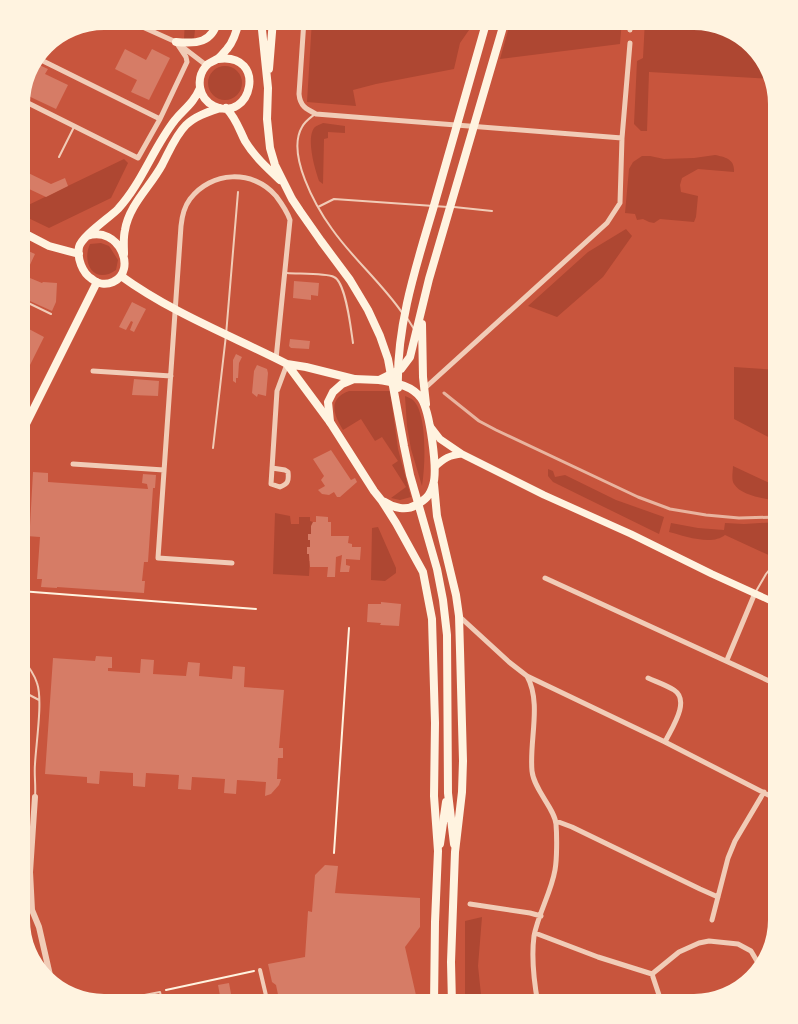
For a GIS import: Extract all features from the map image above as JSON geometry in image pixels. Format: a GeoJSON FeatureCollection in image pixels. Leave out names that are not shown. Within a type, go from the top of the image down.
{"type":"FeatureCollection","features":[{"type":"Feature","properties":{"kind":"highway"},"geometry":{"type":"LineString","coordinates":[[379,380],[401,369],[410,357],[432,267],[502,30]]}},
{"type":"Feature","properties":{"kind":"highway"},"geometry":{"type":"LineString","coordinates":[[422,312],[423,377],[435,467],[437,516],[451,571],[459,616],[463,771],[455,852],[452,994]]}},
{"type":"Feature","properties":{"kind":"highway"},"geometry":{"type":"LineString","coordinates":[[426,408],[421,398],[407,386],[379,380],[354,379],[342,384],[333,392],[328,402],[330,422],[382,501],[423,572],[428,593],[432,619],[435,723],[434,796],[438,851],[434,994]]}},
{"type":"Feature","properties":{"kind":"highway"},"geometry":{"type":"LineString","coordinates":[[382,501],[391,507],[410,508],[426,500],[434,484]]}},
{"type":"Feature","properties":{"kind":"main road"},"geometry":{"type":"LineString","coordinates":[[176,42],[189,43],[203,40],[215,30]]}},
{"type":"Feature","properties":{"kind":"main road"},"geometry":{"type":"LineString","coordinates":[[218,59],[228,48],[236,30]]}},
{"type":"Feature","properties":{"kind":"main road"},"geometry":{"type":"LineString","coordinates":[[262,30],[268,88]]}},
{"type":"Feature","properties":{"kind":"main road"},"geometry":{"type":"LineString","coordinates":[[272,30],[267,119],[270,148],[275,165],[300,211],[350,280],[380,336],[388,359],[408,465],[437,569],[447,635],[448,793],[455,852]]}},
{"type":"Feature","properties":{"kind":"main road"},"geometry":{"type":"LineString","coordinates":[[399,416],[398,375],[401,335],[408,302],[418,259],[484,30]]}},
{"type":"Feature","properties":{"kind":"main road"},"geometry":{"type":"LineString","coordinates":[[200,88],[194,100],[175,121],[131,193],[118,209],[82,241],[80,261],[90,279],[105,284],[121,276],[124,265],[124,232],[128,218],[187,124],[199,116],[223,108],[232,108],[247,96],[250,81],[244,67],[239,62],[225,58],[218,59],[206,65],[202,72],[200,88],[203,96],[207,101],[223,108],[236,120],[245,141],[258,158],[286,185]]}},
{"type":"Feature","properties":{"kind":"main road"},"geometry":{"type":"LineString","coordinates":[[87,236],[99,233],[106,235],[120,248],[124,256]]}},
{"type":"Feature","properties":{"kind":"main road"},"geometry":{"type":"LineString","coordinates":[[30,236],[49,246],[79,254]]}},
{"type":"Feature","properties":{"kind":"main road"},"geometry":{"type":"LineString","coordinates":[[121,276],[174,309],[287,364],[354,379]]}},
{"type":"Feature","properties":{"kind":"main road"},"geometry":{"type":"LineString","coordinates":[[30,412],[97,282]]}},
{"type":"Feature","properties":{"kind":"main road"},"geometry":{"type":"LineString","coordinates":[[287,364],[330,422]]}},
{"type":"Feature","properties":{"kind":"main road"},"geometry":{"type":"LineString","coordinates":[[429,425],[440,439],[462,454],[544,495],[768,599]]}},
{"type":"Feature","properties":{"kind":"main road"},"geometry":{"type":"LineString","coordinates":[[435,467],[443,459],[462,454]]}},
{"type":"Feature","properties":{"kind":"main road"},"geometry":{"type":"LineString","coordinates":[[438,851],[448,793]]}},
{"type":"Feature","properties":{"kind":"street"},"geometry":{"type":"LineString","coordinates":[[149,30],[176,42],[206,65]]}},
{"type":"Feature","properties":{"kind":"street"},"geometry":{"type":"LineString","coordinates":[[303,30],[300,102],[303,107],[316,114],[622,138]]}},
{"type":"Feature","properties":{"kind":"street"},"geometry":{"type":"LineString","coordinates":[[30,104],[138,158],[160,119],[187,62],[176,42]]}},
{"type":"Feature","properties":{"kind":"street"},"geometry":{"type":"LineString","coordinates":[[425,388],[607,223],[620,204],[622,138],[630,43]]}},
{"type":"Feature","properties":{"kind":"street"},"geometry":{"type":"LineString","coordinates":[[44,61],[160,119]]}},
{"type":"Feature","properties":{"kind":"street"},"geometry":{"type":"LineString","coordinates":[[232,563],[158,558],[174,309],[183,213],[197,191],[222,179],[238,176],[254,180],[271,190],[283,205],[290,220],[276,359]]}},
{"type":"Feature","properties":{"kind":"street"},"geometry":{"type":"LineString","coordinates":[[272,468],[277,391],[287,364]]}},
{"type":"Feature","properties":{"kind":"street"},"geometry":{"type":"LineString","coordinates":[[93,371],[171,376]]}},
{"type":"Feature","properties":{"kind":"street"},"geometry":{"type":"LineString","coordinates":[[73,464],[164,470]]}},
{"type":"Feature","properties":{"kind":"street"},"geometry":{"type":"LineString","coordinates":[[545,578],[768,679]]}},
{"type":"Feature","properties":{"kind":"street"},"geometry":{"type":"LineString","coordinates":[[727,660],[755,593]]}},
{"type":"Feature","properties":{"kind":"street"},"geometry":{"type":"LineString","coordinates":[[459,616],[527,676],[768,794]]}},
{"type":"Feature","properties":{"kind":"street"},"geometry":{"type":"LineString","coordinates":[[527,676],[532,685],[534,782],[556,821],[555,869],[535,933],[532,951],[536,994]]}},
{"type":"Feature","properties":{"kind":"street"},"geometry":{"type":"LineString","coordinates":[[648,678],[680,696],[680,710],[665,742]]}},
{"type":"Feature","properties":{"kind":"street"},"geometry":{"type":"LineString","coordinates":[[712,921],[728,858],[764,792]]}},
{"type":"Feature","properties":{"kind":"street"},"geometry":{"type":"LineString","coordinates":[[36,797],[30,872],[32,910],[39,927],[49,970]]}},
{"type":"Feature","properties":{"kind":"street"},"geometry":{"type":"LineString","coordinates":[[556,821],[718,897]]}},
{"type":"Feature","properties":{"kind":"street"},"geometry":{"type":"LineString","coordinates":[[470,904],[541,916]]}},
{"type":"Feature","properties":{"kind":"street"},"geometry":{"type":"LineString","coordinates":[[535,933],[629,968],[652,974]]}},
{"type":"Feature","properties":{"kind":"street"},"geometry":{"type":"LineString","coordinates":[[652,974],[679,952],[709,941],[738,944],[751,951],[756,960]]}},
{"type":"Feature","properties":{"kind":"street"},"geometry":{"type":"LineString","coordinates":[[260,970],[266,994]]}},
{"type":"Feature","properties":{"kind":"street"},"geometry":{"type":"LineString","coordinates":[[652,974],[659,994]]}},
{"type":"Feature","properties":{"kind":"lane"},"geometry":{"type":"LineString","coordinates":[[316,114],[302,126],[298,145],[299,158],[310,194],[332,229],[394,301],[417,333]]}},
{"type":"Feature","properties":{"kind":"lane"},"geometry":{"type":"LineString","coordinates":[[59,157],[75,126]]}},
{"type":"Feature","properties":{"kind":"lane"},"geometry":{"type":"LineString","coordinates":[[213,448],[226,335],[238,192]]}},
{"type":"Feature","properties":{"kind":"lane"},"geometry":{"type":"LineString","coordinates":[[318,207],[334,199],[492,211]]}},
{"type":"Feature","properties":{"kind":"lane"},"geometry":{"type":"LineString","coordinates":[[284,273],[332,276],[339,280],[349,312],[353,343]]}},
{"type":"Feature","properties":{"kind":"lane"},"geometry":{"type":"LineString","coordinates":[[30,304],[51,314]]}},
{"type":"Feature","properties":{"kind":"lane"},"geometry":{"type":"LineString","coordinates":[[755,593],[768,572]]}},
{"type":"Feature","properties":{"kind":"lane"},"geometry":{"type":"LineString","coordinates":[[30,669],[38,685],[39,700],[35,767],[36,797]]}},
{"type":"Feature","properties":{"kind":"lane"},"geometry":{"type":"LineString","coordinates":[[30,695],[39,700]]}},
{"type":"Feature","properties":{"kind":"lane"},"geometry":{"type":"LineString","coordinates":[[150,994],[160,992]]}},
{"type":"Feature","properties":{"kind":"path"},"geometry":{"type":"LineString","coordinates":[[30,592],[256,609]]}},
{"type":"Feature","properties":{"kind":"path"},"geometry":{"type":"LineString","coordinates":[[334,854],[349,628]]}},
{"type":"Feature","properties":{"kind":"path"},"geometry":{"type":"LineString","coordinates":[[160,992],[260,970]]}},
{"type":"Feature","properties":{"kind":"shaded area"},"geometry":{"type":"Polygon","coordinates":[[[184,30],[195,30],[194,39],[184,39],[184,30]]]}},
{"type":"Feature","properties":{"kind":"shaded area"},"geometry":{"type":"Polygon","coordinates":[[[311,30],[469,30],[460,43],[454,69],[353,90],[356,106],[307,102],[311,30]]]}},
{"type":"Feature","properties":{"kind":"shaded area"},"geometry":{"type":"Polygon","coordinates":[[[508,30],[621,30],[620,44],[500,59],[508,30]]]}},
{"type":"Feature","properties":{"kind":"shaded area"},"geometry":{"type":"Polygon","coordinates":[[[644,30],[699,30],[722,36],[743,48],[756,63],[763,79],[649,72],[647,131],[641,131],[634,124],[637,61],[643,58],[644,30]]]}},
{"type":"Feature","properties":{"kind":"shaded area"},"geometry":{"type":"Polygon","coordinates":[[[225,66],[237,71],[242,83],[237,95],[225,100],[213,95],[208,83],[213,71],[225,66]]]}},
{"type":"Feature","properties":{"kind":"shaded area"},"geometry":{"type":"Polygon","coordinates":[[[323,123],[345,126],[345,133],[328,132],[328,138],[324,139],[323,184],[319,181],[315,170],[311,139],[314,128],[323,123]]]}},
{"type":"Feature","properties":{"kind":"shaded area"},"geometry":{"type":"Polygon","coordinates":[[[715,155],[731,161],[734,172],[698,169],[682,178],[681,192],[698,196],[694,222],[660,219],[654,223],[643,219],[637,220],[635,214],[625,213],[629,169],[633,162],[642,156],[664,159],[715,155]]]}},
{"type":"Feature","properties":{"kind":"shaded area"},"geometry":{"type":"Polygon","coordinates":[[[124,159],[128,163],[111,198],[49,228],[30,219],[30,204],[124,159]]]}},
{"type":"Feature","properties":{"kind":"shaded area"},"geometry":{"type":"Polygon","coordinates":[[[626,229],[632,236],[603,277],[557,317],[528,306],[588,252],[626,229]]]}},
{"type":"Feature","properties":{"kind":"shaded area"},"geometry":{"type":"Polygon","coordinates":[[[101,243],[109,246],[118,260],[116,270],[102,275],[92,270],[87,259],[90,244],[101,243]]]}},
{"type":"Feature","properties":{"kind":"shaded area"},"geometry":{"type":"Polygon","coordinates":[[[734,367],[768,369],[768,437],[734,419],[734,367]]]}},
{"type":"Feature","properties":{"kind":"shaded area"},"geometry":{"type":"Polygon","coordinates":[[[349,391],[390,391],[398,449],[411,497],[400,500],[391,498],[406,487],[392,465],[398,461],[382,437],[375,441],[361,419],[343,430],[334,408],[338,398],[349,391]]]}},
{"type":"Feature","properties":{"kind":"shaded area"},"geometry":{"type":"Polygon","coordinates":[[[405,396],[413,400],[421,417],[424,455],[422,486],[411,449],[405,396]]]}},
{"type":"Feature","properties":{"kind":"shaded area"},"geometry":{"type":"Polygon","coordinates":[[[733,466],[768,482],[768,499],[742,491],[737,488],[733,480],[733,466]]]}},
{"type":"Feature","properties":{"kind":"shaded area"},"geometry":{"type":"Polygon","coordinates":[[[548,469],[553,471],[555,477],[565,475],[616,500],[664,517],[659,534],[553,482],[548,476],[548,469]]]}},
{"type":"Feature","properties":{"kind":"shaded area"},"geometry":{"type":"Polygon","coordinates":[[[275,513],[290,516],[291,524],[299,524],[299,517],[310,517],[310,521],[313,522],[311,534],[308,534],[310,547],[307,547],[310,561],[309,576],[273,574],[275,513]]]}},
{"type":"Feature","properties":{"kind":"shaded area"},"geometry":{"type":"Polygon","coordinates":[[[671,523],[724,530],[725,523],[768,523],[768,555],[725,535],[706,540],[669,532],[671,523]]]}},
{"type":"Feature","properties":{"kind":"shaded area"},"geometry":{"type":"Polygon","coordinates":[[[378,527],[396,568],[396,573],[385,581],[371,580],[372,528],[378,527]]]}},
{"type":"Feature","properties":{"kind":"shaded area"},"geometry":{"type":"Polygon","coordinates":[[[482,917],[478,966],[481,994],[465,994],[465,921],[482,917]]]}},
{"type":"Feature","properties":{"kind":"building"},"geometry":{"type":"Polygon","coordinates":[[[125,49],[146,60],[152,49],[170,58],[149,100],[131,92],[137,80],[115,69],[125,49]]]}},
{"type":"Feature","properties":{"kind":"building"},"geometry":{"type":"Polygon","coordinates":[[[41,66],[48,69],[45,74],[68,85],[56,109],[30,97],[41,66]]]}},
{"type":"Feature","properties":{"kind":"building"},"geometry":{"type":"Polygon","coordinates":[[[30,174],[51,184],[65,178],[68,186],[46,197],[30,189],[30,174]]]}},
{"type":"Feature","properties":{"kind":"building"},"geometry":{"type":"Polygon","coordinates":[[[30,252],[35,254],[30,265],[30,252]]]}},
{"type":"Feature","properties":{"kind":"building"},"geometry":{"type":"Polygon","coordinates":[[[30,278],[42,283],[57,283],[56,302],[52,311],[30,301],[30,278]]]}},
{"type":"Feature","properties":{"kind":"building"},"geometry":{"type":"Polygon","coordinates":[[[294,281],[319,283],[318,296],[311,295],[311,300],[293,298],[294,281]]]}},
{"type":"Feature","properties":{"kind":"building"},"geometry":{"type":"Polygon","coordinates":[[[132,302],[146,309],[134,332],[130,330],[133,322],[131,321],[126,330],[119,327],[132,302]]]}},
{"type":"Feature","properties":{"kind":"building"},"geometry":{"type":"Polygon","coordinates":[[[30,330],[44,337],[30,365],[30,330]]]}},
{"type":"Feature","properties":{"kind":"building"},"geometry":{"type":"Polygon","coordinates":[[[290,339],[310,341],[309,349],[291,348],[290,339]]]}},
{"type":"Feature","properties":{"kind":"building"},"geometry":{"type":"Polygon","coordinates":[[[236,354],[242,357],[236,383],[233,381],[233,360],[236,354]]]}},
{"type":"Feature","properties":{"kind":"building"},"geometry":{"type":"Polygon","coordinates":[[[257,365],[267,369],[266,396],[258,394],[257,397],[252,393],[254,371],[257,365]]]}},
{"type":"Feature","properties":{"kind":"building"},"geometry":{"type":"Polygon","coordinates":[[[134,379],[159,381],[158,396],[132,395],[134,379]]]}},
{"type":"Feature","properties":{"kind":"building"},"geometry":{"type":"Polygon","coordinates":[[[331,450],[351,480],[355,478],[357,482],[340,497],[337,497],[334,492],[329,495],[322,494],[318,490],[325,486],[321,480],[324,476],[313,459],[331,450]]]}},
{"type":"Feature","properties":{"kind":"building"},"geometry":{"type":"Polygon","coordinates":[[[33,472],[48,473],[48,482],[148,489],[147,484],[142,483],[143,474],[156,475],[148,562],[144,562],[142,581],[145,581],[144,593],[41,587],[42,579],[37,579],[40,537],[30,536],[33,472]]]}},
{"type":"Feature","properties":{"kind":"building"},"geometry":{"type":"Polygon","coordinates":[[[316,516],[328,517],[328,522],[331,522],[331,536],[349,536],[348,543],[352,544],[352,547],[361,547],[360,560],[346,559],[346,565],[350,566],[349,572],[340,572],[342,555],[336,557],[335,577],[327,577],[328,567],[310,567],[309,554],[307,554],[307,547],[310,547],[308,534],[311,534],[311,526],[313,522],[316,522],[316,516]]]}},
{"type":"Feature","properties":{"kind":"building"},"geometry":{"type":"Polygon","coordinates":[[[381,602],[401,604],[399,626],[367,622],[368,604],[381,604],[381,602]]]}},
{"type":"Feature","properties":{"kind":"building"},"geometry":{"type":"Polygon","coordinates":[[[96,656],[112,657],[112,668],[108,668],[108,671],[140,673],[141,659],[154,660],[153,674],[186,676],[188,662],[200,663],[199,676],[232,679],[233,666],[245,667],[244,687],[284,690],[279,748],[283,748],[283,758],[278,758],[277,779],[281,779],[279,785],[271,794],[265,796],[266,782],[237,780],[236,794],[224,793],[225,779],[192,777],[191,790],[178,789],[179,775],[146,773],[145,787],[133,786],[133,773],[100,771],[99,784],[87,783],[87,777],[45,774],[53,658],[95,661],[96,656]]]}},
{"type":"Feature","properties":{"kind":"building"},"geometry":{"type":"Polygon","coordinates":[[[325,865],[338,866],[335,893],[420,898],[420,927],[405,947],[416,994],[278,994],[276,985],[272,982],[268,964],[305,957],[308,911],[312,912],[315,875],[325,865]]]}},
{"type":"Feature","properties":{"kind":"building"},"geometry":{"type":"Polygon","coordinates":[[[229,983],[231,994],[220,994],[218,985],[229,983]]]}},
{"type":"Feature","properties":{"kind":"railway"},"geometry":{"type":"LineString","coordinates":[[444,393],[479,421],[638,497],[670,509],[706,515],[768,517]]}}]}
